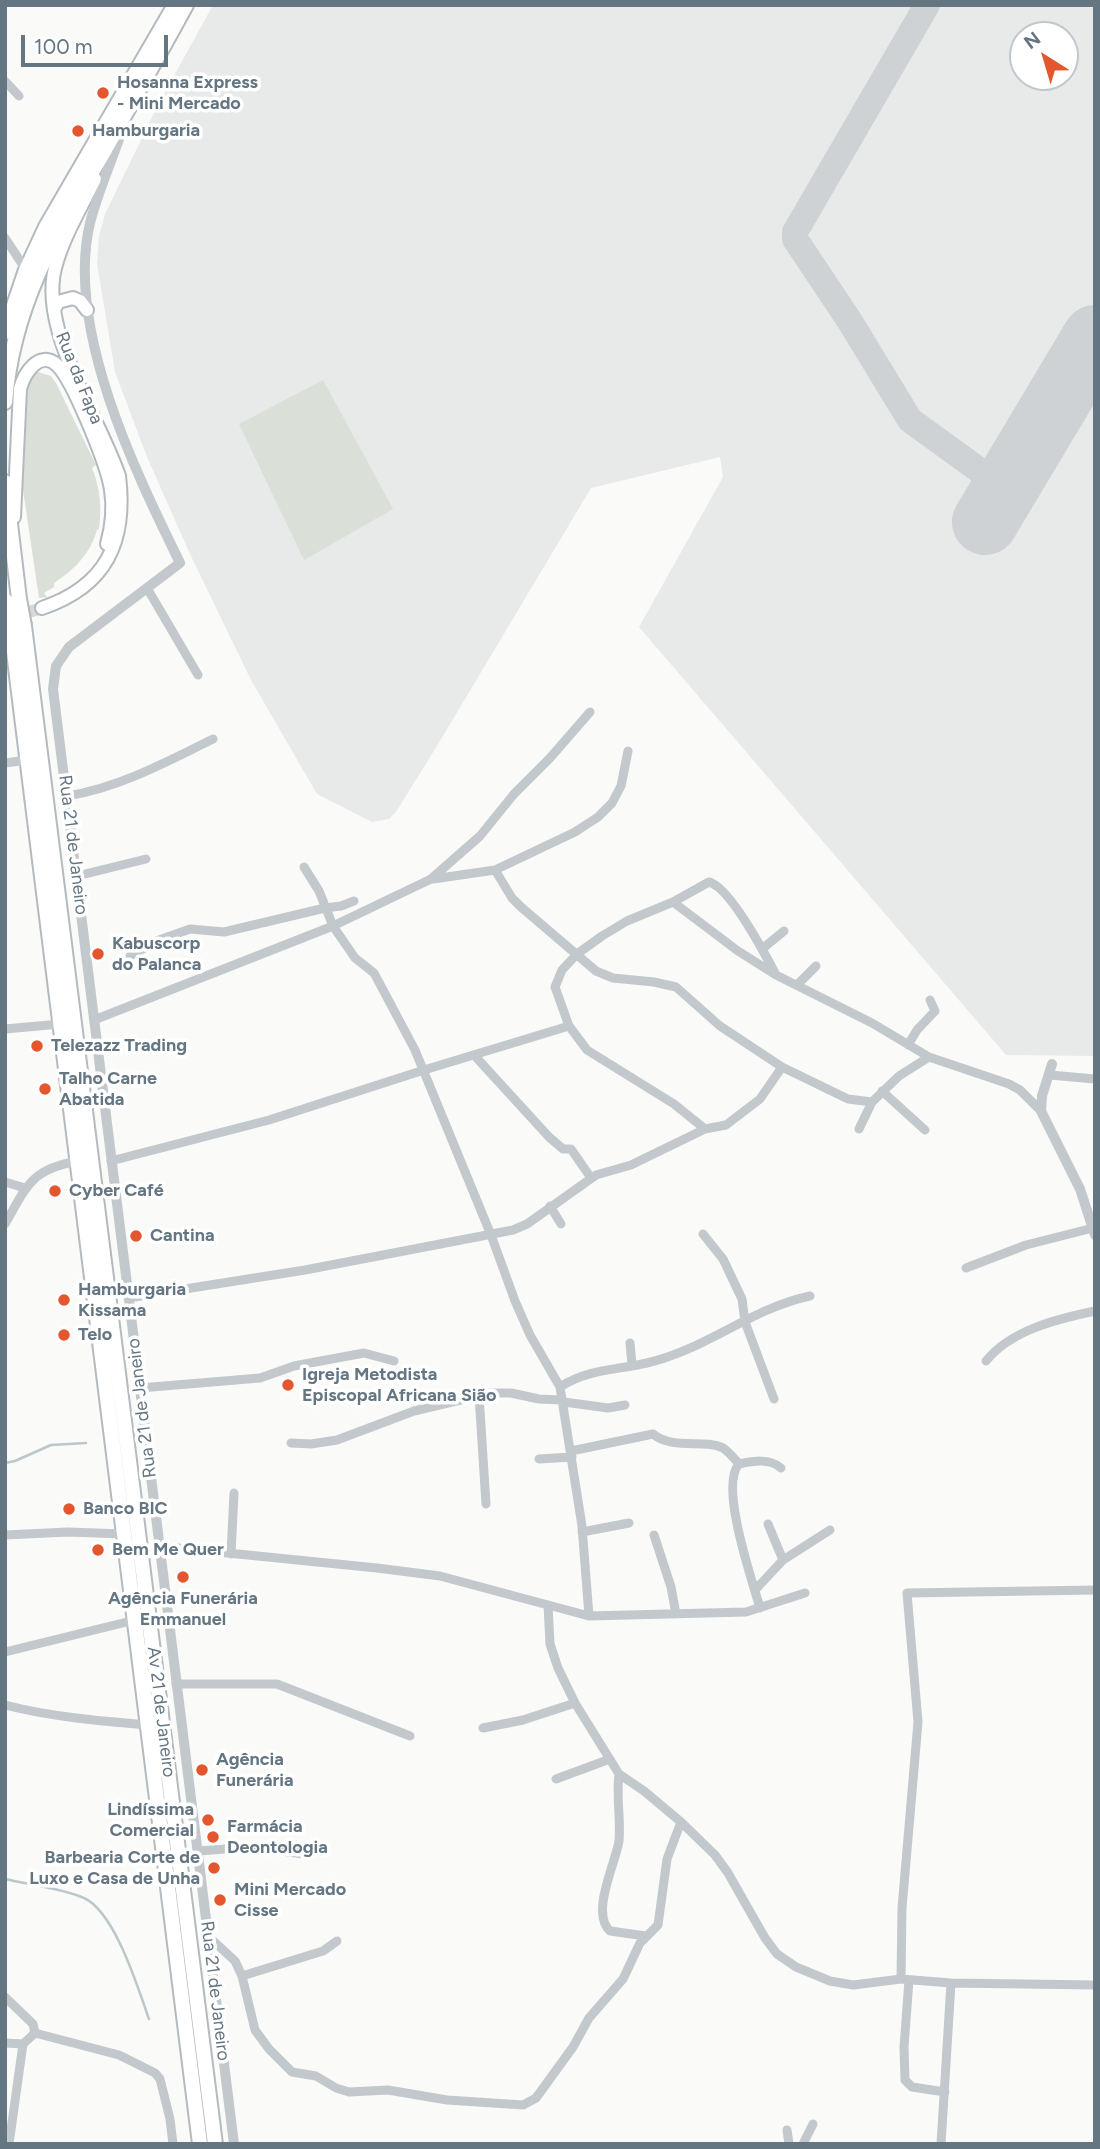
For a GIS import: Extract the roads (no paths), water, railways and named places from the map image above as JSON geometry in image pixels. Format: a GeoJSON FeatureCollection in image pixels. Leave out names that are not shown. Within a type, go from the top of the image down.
{"type":"FeatureCollection","features":[{"type":"Feature","properties":{"kind":"main road"},"geometry":{"type":"LineString","coordinates":[[5,332],[26,270],[46,227],[175,5]]}},
{"type":"Feature","properties":{"kind":"main road"},"geometry":{"type":"LineString","coordinates":[[5,402],[12,347],[39,270],[62,223],[187,5]]}},
{"type":"Feature","properties":{"kind":"main road","name":"Rua da Fapa"},"geometry":{"type":"LineString","coordinates":[[13,542],[19,389],[34,364],[44,360],[59,368],[101,453],[113,506],[107,543],[97,564],[75,585],[41,605],[72,595],[98,573],[116,542],[122,511],[119,476],[62,345],[54,310],[53,282],[59,257],[121,121]]}},
{"type":"Feature","properties":{"kind":"main road"},"geometry":{"type":"LineString","coordinates":[[54,310],[58,302],[73,298],[80,301],[87,310]]}},
{"type":"Feature","properties":{"kind":"main road","name":"Rua 21 de Janeiro"},"geometry":{"type":"LineString","coordinates":[[5,482],[13,542],[10,597],[18,627],[127,1447]]}},
{"type":"Feature","properties":{"kind":"main road","name":"Rua 21 de Janeiro"},"geometry":{"type":"LineString","coordinates":[[18,627],[18,681],[27,760],[200,2144]]}},
{"type":"Feature","properties":{"kind":"main road"},"geometry":{"type":"LineString","coordinates":[[5,663],[18,681]]}},
{"type":"Feature","properties":{"kind":"main road","name":"Av 21 de Janeiro"},"geometry":{"type":"LineString","coordinates":[[127,1447],[215,2144]]}},
{"type":"Feature","properties":{"kind":"street"},"geometry":{"type":"LineString","coordinates":[[5,81],[19,96]]}},
{"type":"Feature","properties":{"kind":"street"},"geometry":{"type":"LineString","coordinates":[[87,310],[86,248],[90,224],[129,108]]}},
{"type":"Feature","properties":{"kind":"street"},"geometry":{"type":"LineString","coordinates":[[5,237],[26,270]]}},
{"type":"Feature","properties":{"kind":"street","name":"Rua 21 de Janeiro"},"geometry":{"type":"LineString","coordinates":[[87,310],[105,386],[117,421],[150,502],[180,563],[82,635],[69,647],[56,666],[54,679],[55,708],[234,2144]]}},
{"type":"Feature","properties":{"kind":"street"},"geometry":{"type":"LineString","coordinates":[[147,587],[198,675]]}},
{"type":"Feature","properties":{"kind":"street"},"geometry":{"type":"LineString","coordinates":[[94,1020],[333,926],[431,879],[481,836],[514,794],[590,712]]}},
{"type":"Feature","properties":{"kind":"street"},"geometry":{"type":"LineString","coordinates":[[67,796],[83,793],[167,762],[213,739]]}},
{"type":"Feature","properties":{"kind":"street"},"geometry":{"type":"LineString","coordinates":[[431,879],[495,870],[575,832],[598,817],[612,803],[621,786],[628,751]]}},
{"type":"Feature","properties":{"kind":"street"},"geometry":{"type":"LineString","coordinates":[[5,763],[27,760]]}},
{"type":"Feature","properties":{"kind":"street"},"geometry":{"type":"LineString","coordinates":[[77,876],[146,859]]}},
{"type":"Feature","properties":{"kind":"street"},"geometry":{"type":"LineString","coordinates":[[304,867],[333,926],[355,958],[374,973],[424,1070],[524,1323],[560,1387],[582,1532],[589,1615]]}},
{"type":"Feature","properties":{"kind":"street"},"geometry":{"type":"LineString","coordinates":[[495,870],[512,898],[604,976],[676,987],[720,1026],[782,1067],[848,1099],[873,1102]]}},
{"type":"Feature","properties":{"kind":"street"},"geometry":{"type":"LineString","coordinates":[[705,1129],[674,1104],[613,1065],[592,1055],[582,1045],[569,1026],[555,987],[562,970],[577,954],[627,921],[673,902],[709,882],[717,885],[734,905],[776,975]]}},
{"type":"Feature","properties":{"kind":"street"},"geometry":{"type":"LineString","coordinates":[[130,956],[159,940],[190,929],[223,932],[354,901]]}},
{"type":"Feature","properties":{"kind":"street"},"geometry":{"type":"LineString","coordinates":[[673,902],[738,951],[776,975],[872,1023],[929,1057],[1009,1084],[1020,1090],[1041,1111],[1071,1168],[1093,1225],[1026,1245],[966,1268]]}},
{"type":"Feature","properties":{"kind":"street"},"geometry":{"type":"LineString","coordinates":[[762,949],[785,931]]}},
{"type":"Feature","properties":{"kind":"street"},"geometry":{"type":"LineString","coordinates":[[797,985],[816,966]]}},
{"type":"Feature","properties":{"kind":"street"},"geometry":{"type":"LineString","coordinates":[[908,1045],[935,1011],[930,1000]]}},
{"type":"Feature","properties":{"kind":"street"},"geometry":{"type":"LineString","coordinates":[[5,1029],[60,1024]]}},
{"type":"Feature","properties":{"kind":"street"},"geometry":{"type":"LineString","coordinates":[[111,1161],[269,1120],[569,1026]]}},
{"type":"Feature","properties":{"kind":"street"},"geometry":{"type":"LineString","coordinates":[[474,1055],[556,1144],[563,1149],[571,1149],[591,1178]]}},
{"type":"Feature","properties":{"kind":"street"},"geometry":{"type":"LineString","coordinates":[[859,1129],[882,1091],[899,1076],[929,1057]]}},
{"type":"Feature","properties":{"kind":"street"},"geometry":{"type":"LineString","coordinates":[[128,1298],[305,1270],[513,1230],[527,1224],[591,1178],[631,1165],[705,1129],[726,1125],[760,1099],[782,1067]]}},
{"type":"Feature","properties":{"kind":"street"},"geometry":{"type":"LineString","coordinates":[[1041,1111],[1044,1086],[1051,1069],[1095,1079]]}},
{"type":"Feature","properties":{"kind":"street"},"geometry":{"type":"LineString","coordinates":[[882,1091],[925,1130]]}},
{"type":"Feature","properties":{"kind":"street"},"geometry":{"type":"LineString","coordinates":[[5,1224],[25,1188],[34,1179],[55,1165],[78,1161]]}},
{"type":"Feature","properties":{"kind":"street"},"geometry":{"type":"LineString","coordinates":[[5,1182],[25,1188]]}},
{"type":"Feature","properties":{"kind":"street"},"geometry":{"type":"LineString","coordinates":[[550,1206],[561,1224]]}},
{"type":"Feature","properties":{"kind":"street"},"geometry":{"type":"LineString","coordinates":[[703,1234],[723,1259],[736,1285],[742,1299],[746,1322],[774,1399]]}},
{"type":"Feature","properties":{"kind":"street"},"geometry":{"type":"LineString","coordinates":[[560,1387],[598,1370],[645,1364],[679,1353],[781,1304],[810,1296]]}},
{"type":"Feature","properties":{"kind":"street"},"geometry":{"type":"LineString","coordinates":[[986,1361],[999,1347],[1021,1335],[1050,1322],[1095,1311]]}},
{"type":"Feature","properties":{"kind":"street"},"geometry":{"type":"LineString","coordinates":[[630,1343],[632,1365]]}},
{"type":"Feature","properties":{"kind":"street"},"geometry":{"type":"LineString","coordinates":[[140,1388],[260,1378],[294,1366],[364,1353],[394,1361]]}},
{"type":"Feature","properties":{"kind":"street"},"geometry":{"type":"LineString","coordinates":[[291,1443],[311,1444],[337,1440],[414,1411],[503,1392],[608,1408],[625,1405]]}},
{"type":"Feature","properties":{"kind":"street"},"geometry":{"type":"LineString","coordinates":[[479,1395],[486,1504]]}},
{"type":"Feature","properties":{"kind":"street"},"geometry":{"type":"LineString","coordinates":[[539,1460],[653,1434],[663,1440],[719,1446],[739,1464]]}},
{"type":"Feature","properties":{"kind":"street"},"geometry":{"type":"LineString","coordinates":[[739,1464],[768,1462],[776,1463],[781,1468]]}},
{"type":"Feature","properties":{"kind":"street"},"geometry":{"type":"LineString","coordinates":[[739,1464],[733,1475],[733,1500],[741,1541],[760,1608]]}},
{"type":"Feature","properties":{"kind":"street"},"geometry":{"type":"LineString","coordinates":[[231,1553],[234,1493]]}},
{"type":"Feature","properties":{"kind":"street"},"geometry":{"type":"LineString","coordinates":[[582,1532],[629,1523]]}},
{"type":"Feature","properties":{"kind":"street"},"geometry":{"type":"LineString","coordinates":[[768,1524],[783,1560]]}},
{"type":"Feature","properties":{"kind":"street"},"geometry":{"type":"LineString","coordinates":[[755,1590],[783,1560],[830,1530]]}},
{"type":"Feature","properties":{"kind":"street"},"geometry":{"type":"LineString","coordinates":[[5,1535],[124,1534]]}},
{"type":"Feature","properties":{"kind":"street"},"geometry":{"type":"LineString","coordinates":[[654,1535],[671,1587],[676,1614]]}},
{"type":"Feature","properties":{"kind":"street"},"geometry":{"type":"LineString","coordinates":[[158,1546],[377,1567],[440,1576],[589,1615],[746,1612],[805,1593]]}},
{"type":"Feature","properties":{"kind":"street"},"geometry":{"type":"LineString","coordinates":[[945,2092],[912,2087],[905,2080],[903,1896],[918,1722],[907,1593],[1095,1590]]}},
{"type":"Feature","properties":{"kind":"street"},"geometry":{"type":"LineString","coordinates":[[548,1605],[550,1644],[558,1668],[575,1703],[610,1759],[620,1774],[702,1841],[721,1864],[776,1954],[796,1967],[830,1981],[853,1985],[905,1979],[951,1983],[1095,1986]]}},
{"type":"Feature","properties":{"kind":"street"},"geometry":{"type":"LineString","coordinates":[[5,1652],[135,1620]]}},
{"type":"Feature","properties":{"kind":"street"},"geometry":{"type":"LineString","coordinates":[[176,1684],[277,1684],[410,1736]]}},
{"type":"Feature","properties":{"kind":"street"},"geometry":{"type":"LineString","coordinates":[[483,1728],[523,1720],[575,1703]]}},
{"type":"Feature","properties":{"kind":"street"},"geometry":{"type":"LineString","coordinates":[[5,1705],[104,1722],[148,1725]]}},
{"type":"Feature","properties":{"kind":"street"},"geometry":{"type":"LineString","coordinates":[[556,1779],[610,1759]]}},
{"type":"Feature","properties":{"kind":"street"},"geometry":{"type":"LineString","coordinates":[[620,1774],[617,1789],[619,1841],[604,1895],[605,1924],[610,1931],[646,1937]]}},
{"type":"Feature","properties":{"kind":"street"},"geometry":{"type":"LineString","coordinates":[[208,1936],[231,1956],[242,1976],[255,2030],[292,2072],[316,2076],[349,2092],[388,2090],[447,2100],[523,2105],[536,2098],[566,2057],[589,2018],[623,1979],[640,1943],[657,1925],[667,1859],[681,1822]]}},
{"type":"Feature","properties":{"kind":"street"},"geometry":{"type":"LineString","coordinates":[[198,1851],[253,1847],[303,1854]]}},
{"type":"Feature","properties":{"kind":"street"},"geometry":{"type":"LineString","coordinates":[[242,1976],[315,1953],[337,1941]]}},
{"type":"Feature","properties":{"kind":"street"},"geometry":{"type":"LineString","coordinates":[[940,2144],[951,1983]]}},
{"type":"Feature","properties":{"kind":"street"},"geometry":{"type":"LineString","coordinates":[[5,1997],[33,2024],[35,2033]]}},
{"type":"Feature","properties":{"kind":"street"},"geometry":{"type":"LineString","coordinates":[[9,2144],[23,2044],[35,2033]]}},
{"type":"Feature","properties":{"kind":"street"},"geometry":{"type":"LineString","coordinates":[[35,2033],[119,2055],[155,2073],[160,2079],[173,2144]]}},
{"type":"Feature","properties":{"kind":"street"},"geometry":{"type":"LineString","coordinates":[[5,2043],[23,2044]]}},
{"type":"Feature","properties":{"kind":"street"},"geometry":{"type":"LineString","coordinates":[[803,2144],[813,2124]]}},
{"type":"Feature","properties":{"kind":"street"},"geometry":{"type":"LineString","coordinates":[[787,2130],[789,2144]]}},
{"type":"Feature","properties":{"kind":"waterway"},"geometry":{"type":"LineString","coordinates":[[5,1463],[51,1445],[86,1443]]}},
{"type":"Feature","properties":{"kind":"waterway"},"geometry":{"type":"LineString","coordinates":[[5,1879],[67,1892],[84,1898],[95,1906],[106,1918],[124,1952],[149,2019]]}},
{"type":"Feature","properties":{"kind":"tunnel"},"geometry":{"type":"LineString","coordinates":[[12,617],[42,608]]}},
{"type":"Feature","properties":{"kind":"place","name":"Hosanna Express - Mini Mercado"},"geometry":{"type":"Point","coordinates":[103,93]}},
{"type":"Feature","properties":{"kind":"place","name":"Hamburgaria"},"geometry":{"type":"Point","coordinates":[78,131]}},
{"type":"Feature","properties":{"kind":"place","name":"Kabuscorp do Palanca"},"geometry":{"type":"Point","coordinates":[98,954]}},
{"type":"Feature","properties":{"kind":"place","name":"Telezazz Trading"},"geometry":{"type":"Point","coordinates":[37,1046]}},
{"type":"Feature","properties":{"kind":"place","name":"Talho Carne Abatida"},"geometry":{"type":"Point","coordinates":[45,1089]}},
{"type":"Feature","properties":{"kind":"place","name":"Cyber Café"},"geometry":{"type":"Point","coordinates":[55,1191]}},
{"type":"Feature","properties":{"kind":"place","name":"Cantina"},"geometry":{"type":"Point","coordinates":[136,1236]}},
{"type":"Feature","properties":{"kind":"place","name":"Hamburgaria Kissama"},"geometry":{"type":"Point","coordinates":[64,1300]}},
{"type":"Feature","properties":{"kind":"place","name":"Telo"},"geometry":{"type":"Point","coordinates":[64,1335]}},
{"type":"Feature","properties":{"kind":"place","name":"Igreja Metodista Episcopal Africana Sião"},"geometry":{"type":"Point","coordinates":[288,1385]}},
{"type":"Feature","properties":{"kind":"place","name":"Banco BIC"},"geometry":{"type":"Point","coordinates":[69,1509]}},
{"type":"Feature","properties":{"kind":"place","name":"Bem Me Quer"},"geometry":{"type":"Point","coordinates":[98,1550]}},
{"type":"Feature","properties":{"kind":"place","name":"Agência Funerária Emmanuel"},"geometry":{"type":"Point","coordinates":[183,1577]}},
{"type":"Feature","properties":{"kind":"place","name":"Agência Funerária"},"geometry":{"type":"Point","coordinates":[202,1770]}},
{"type":"Feature","properties":{"kind":"place","name":"Lindíssima Comercial"},"geometry":{"type":"Point","coordinates":[208,1820]}},
{"type":"Feature","properties":{"kind":"place","name":"Farmácia Deontologia"},"geometry":{"type":"Point","coordinates":[213,1837]}},
{"type":"Feature","properties":{"kind":"place","name":"Barbearia Corte de Luxo e Casa de Unha"},"geometry":{"type":"Point","coordinates":[214,1868]}},
{"type":"Feature","properties":{"kind":"place","name":"Mini Mercado Cisse"},"geometry":{"type":"Point","coordinates":[220,1900]}}]}
